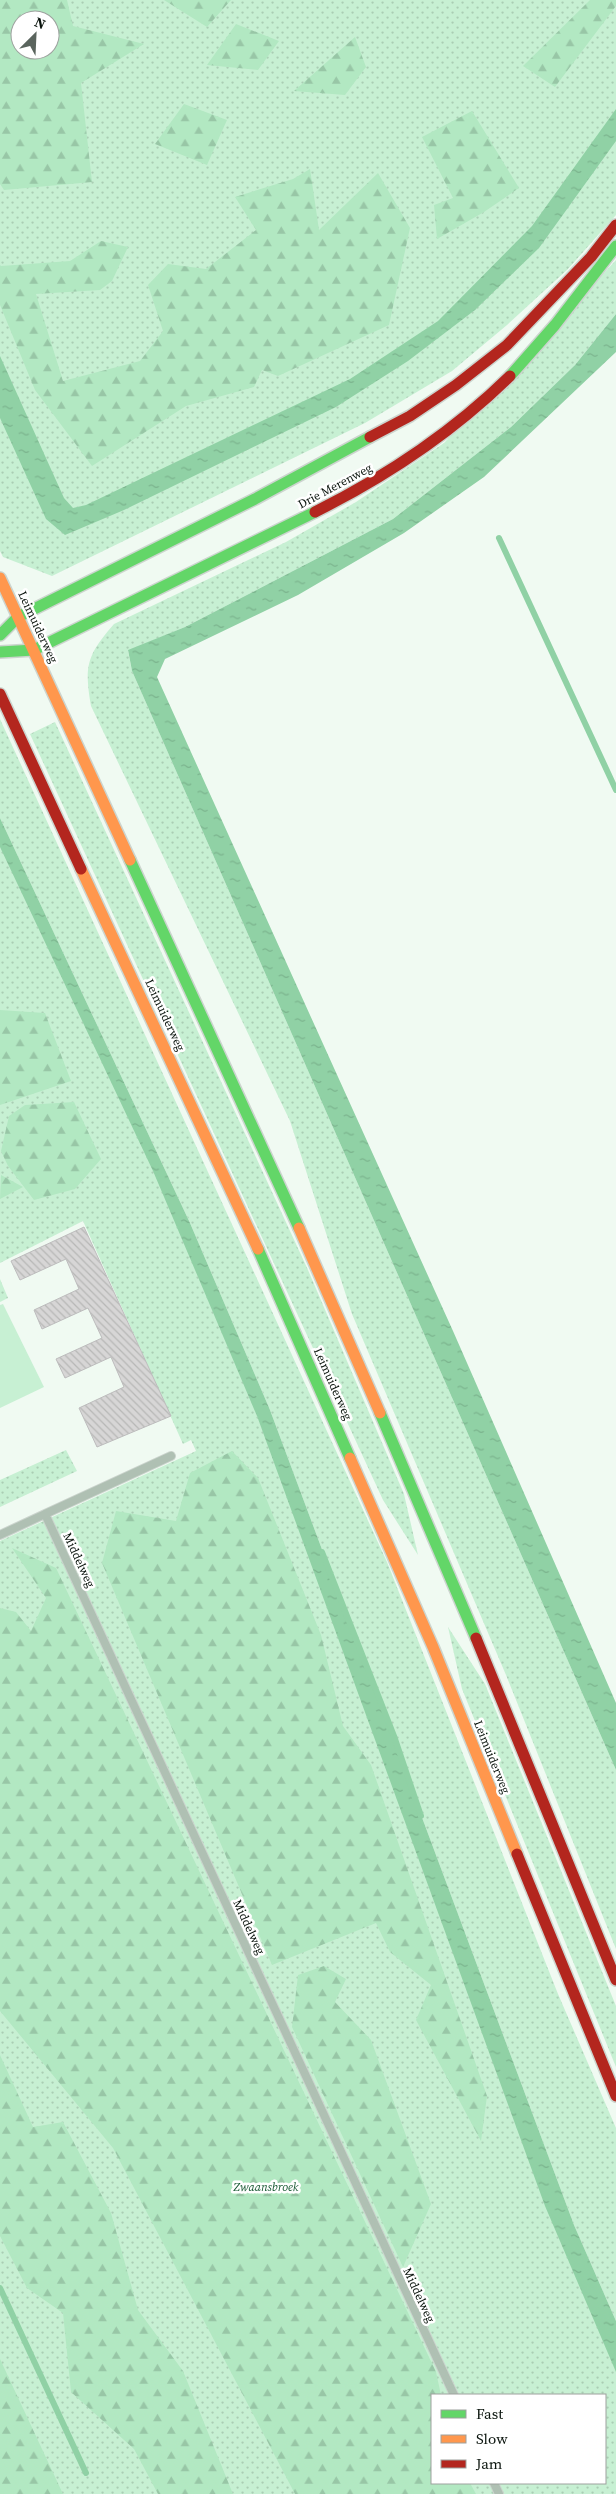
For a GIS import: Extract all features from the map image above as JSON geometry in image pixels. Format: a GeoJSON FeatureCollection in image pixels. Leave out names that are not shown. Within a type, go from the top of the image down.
{"type":"FeatureCollection","features":[{"type":"Feature","properties":{"kind":"main road"},"geometry":{"type":"LineString","coordinates":[[0,635],[18,617],[263,495],[410,416],[456,385],[521,331],[590,257],[616,225]]}},
{"type":"Feature","properties":{"kind":"main road","name":"Drie Merenweg"},"geometry":{"type":"LineString","coordinates":[[0,652],[34,650],[329,506],[388,473],[438,440],[496,390],[536,349],[616,246]]}},
{"type":"Feature","properties":{"kind":"main road","name":"Leimuiderweg"},"geometry":{"type":"LineString","coordinates":[[0,578],[328,1291],[493,1680],[616,1980]]}},
{"type":"Feature","properties":{"kind":"main road","name":"Leimuiderweg"},"geometry":{"type":"LineString","coordinates":[[0,694],[278,1293],[433,1646],[616,2096]]}},
{"type":"Feature","properties":{"kind":"lane"},"geometry":{"type":"LineString","coordinates":[[0,1535],[171,1456]]}},
{"type":"Feature","properties":{"kind":"lane","name":"Middelweg"},"geometry":{"type":"LineString","coordinates":[[45,1514],[454,2394]]}},
{"type":"Feature","properties":{"kind":"green space"},"geometry":{"type":"Polygon","coordinates":[[[0,0],[616,0],[616,215],[568,269],[507,325],[452,371],[365,423],[52,576],[3,557],[0,551],[0,0]]]}},
{"type":"Feature","properties":{"kind":"green space"},"geometry":{"type":"Polygon","coordinates":[[[0,0],[67,0],[73,26],[144,44],[81,83],[92,182],[4,190],[0,184],[0,0]]]}},
{"type":"Feature","properties":{"kind":"green space"},"geometry":{"type":"Polygon","coordinates":[[[164,0],[231,0],[207,27],[164,0]]]}},
{"type":"Feature","properties":{"kind":"green space"},"geometry":{"type":"Polygon","coordinates":[[[590,0],[616,0],[616,6],[555,87],[523,66],[590,0]]]}},
{"type":"Feature","properties":{"kind":"green space"},"geometry":{"type":"Polygon","coordinates":[[[236,24],[279,41],[258,70],[207,65],[236,24]]]}},
{"type":"Feature","properties":{"kind":"green space"},"geometry":{"type":"Polygon","coordinates":[[[355,37],[366,67],[345,95],[294,91],[355,37]]]}},
{"type":"Feature","properties":{"kind":"green space"},"geometry":{"type":"Polygon","coordinates":[[[184,104],[227,120],[207,165],[155,144],[184,104]]]}},
{"type":"Feature","properties":{"kind":"green space"},"geometry":{"type":"Polygon","coordinates":[[[472,111],[519,188],[484,212],[437,239],[434,205],[453,198],[422,137],[472,111]]]}},
{"type":"Feature","properties":{"kind":"green space"},"geometry":{"type":"Polygon","coordinates":[[[310,169],[319,230],[378,173],[410,228],[389,325],[278,376],[262,370],[254,387],[186,406],[92,466],[35,390],[0,305],[0,265],[70,261],[101,241],[128,247],[112,281],[100,290],[36,294],[63,381],[140,361],[163,331],[148,285],[168,264],[206,269],[256,230],[235,197],[293,179],[310,169]]]}},
{"type":"Feature","properties":{"kind":"green space"},"geometry":{"type":"Polygon","coordinates":[[[616,260],[616,314],[575,365],[511,427],[393,519],[185,627],[128,651],[132,671],[616,1770],[616,1949],[506,1675],[352,1314],[290,1121],[91,706],[88,671],[93,653],[114,624],[286,542],[356,502],[444,443],[616,260]]]}},
{"type":"Feature","properties":{"kind":"green space"},"geometry":{"type":"Polygon","coordinates":[[[0,719],[387,1562],[558,1994],[616,2128],[616,2321],[574,2225],[270,1410],[190,1223],[0,818],[0,719]]]}},
{"type":"Feature","properties":{"kind":"green space"},"geometry":{"type":"Polygon","coordinates":[[[55,722],[308,1270],[404,1494],[418,1555],[383,1500],[30,734],[55,722]]]}},
{"type":"Feature","properties":{"kind":"green space","name":"Zwaansbroek"},"geometry":{"type":"Polygon","coordinates":[[[0,840],[264,1406],[255,1410],[616,2347],[616,2494],[0,2494],[0,1541],[196,1451],[191,1440],[183,1444],[83,1221],[0,1263],[0,840]]]}},
{"type":"Feature","properties":{"kind":"green space"},"geometry":{"type":"Polygon","coordinates":[[[0,1010],[45,1013],[71,1081],[0,1105],[0,1010]]]}},
{"type":"Feature","properties":{"kind":"green space"},"geometry":{"type":"Polygon","coordinates":[[[74,1102],[101,1159],[75,1189],[34,1200],[8,1166],[1,1151],[9,1116],[25,1105],[74,1102]]]}},
{"type":"Feature","properties":{"kind":"green space"},"geometry":{"type":"Polygon","coordinates":[[[1,1175],[23,1187],[0,1199],[1,1175]]]}},
{"type":"Feature","properties":{"kind":"green space"},"geometry":{"type":"Polygon","coordinates":[[[0,1279],[8,1298],[0,1302],[0,1279]]]}},
{"type":"Feature","properties":{"kind":"green space"},"geometry":{"type":"Polygon","coordinates":[[[3,1304],[44,1387],[0,1408],[0,1305],[3,1304]]]}},
{"type":"Feature","properties":{"kind":"green space"},"geometry":{"type":"Polygon","coordinates":[[[66,1450],[77,1471],[0,1507],[0,1480],[66,1450]]]}},
{"type":"Feature","properties":{"kind":"green space"},"geometry":{"type":"Polygon","coordinates":[[[232,1451],[258,1478],[321,1635],[343,1726],[371,1765],[487,2096],[481,2141],[416,2020],[431,1985],[390,1952],[376,1923],[272,1965],[102,1563],[116,1511],[176,1521],[190,1473],[232,1451]]]}},
{"type":"Feature","properties":{"kind":"green space"},"geometry":{"type":"Polygon","coordinates":[[[12,1548],[56,1568],[436,2372],[441,2394],[431,2394],[431,2484],[471,2484],[476,2494],[295,2494],[113,2148],[0,2011],[0,1608],[16,1612],[31,1631],[46,1598],[12,1548]]]}},
{"type":"Feature","properties":{"kind":"green space"},"geometry":{"type":"Polygon","coordinates":[[[448,1627],[485,1684],[616,2006],[616,2067],[462,1689],[448,1627]]]}},
{"type":"Feature","properties":{"kind":"green space"},"geometry":{"type":"Polygon","coordinates":[[[324,1966],[346,1979],[335,2002],[371,2040],[431,2204],[403,2267],[292,2027],[298,1975],[324,1966]]]}},
{"type":"Feature","properties":{"kind":"green space"},"geometry":{"type":"Polygon","coordinates":[[[0,2055],[33,2127],[63,2122],[111,2213],[138,2310],[183,2371],[233,2494],[158,2494],[134,2449],[71,2392],[63,2313],[27,2288],[0,2236],[0,2055]]]}},
{"type":"Feature","properties":{"kind":"green space"},"geometry":{"type":"Polygon","coordinates":[[[0,2359],[63,2494],[0,2494],[0,2359]]]}},
{"type":"Feature","properties":{"kind":"water"},"geometry":{"type":"Polygon","coordinates":[[[616,109],[616,141],[539,248],[475,310],[408,361],[336,407],[124,510],[65,535],[46,519],[0,418],[0,356],[64,498],[73,508],[86,505],[350,379],[438,321],[532,226],[616,109]]]}},
{"type":"Feature","properties":{"kind":"water"},"geometry":{"type":"Polygon","coordinates":[[[616,314],[616,352],[484,477],[404,533],[298,595],[165,659],[157,677],[453,1331],[616,1703],[616,1770],[132,671],[128,650],[185,627],[393,519],[511,427],[575,365],[616,314]]]}},
{"type":"Feature","properties":{"kind":"water"},"geometry":{"type":"Polygon","coordinates":[[[0,818],[190,1223],[270,1410],[574,2225],[616,2321],[616,2372],[545,2206],[257,1416],[153,1171],[0,847],[0,818]]]}},
{"type":"Feature","properties":{"kind":"building"},"geometry":{"type":"Polygon","coordinates":[[[84,1227],[171,1416],[97,1447],[79,1408],[124,1387],[111,1357],[65,1378],[56,1359],[102,1338],[88,1308],[42,1329],[34,1310],[79,1289],[66,1259],[20,1280],[11,1261],[84,1227]]]}},
{"type":"Feature","properties":{"kind":"waterway"},"geometry":{"type":"LineString","coordinates":[[499,538],[616,790]]}},
{"type":"Feature","properties":{"kind":"waterway"},"geometry":{"type":"LineString","coordinates":[[322,1552],[394,1736],[421,1816]]}},
{"type":"Feature","properties":{"kind":"waterway"},"geometry":{"type":"LineString","coordinates":[[0,2288],[86,2473]]}},
{"type":"Feature","properties":{"kind":"traffic: fast"},"geometry":{"type":"LineString","coordinates":[[510,376],[555,325],[616,246]]}},
{"type":"Feature","properties":{"kind":"traffic: fast"},"geometry":{"type":"LineString","coordinates":[[0,635],[18,617],[255,499],[370,437]]}},
{"type":"Feature","properties":{"kind":"traffic: fast"},"geometry":{"type":"LineString","coordinates":[[0,652],[34,650],[315,512]]}},
{"type":"Feature","properties":{"kind":"traffic: fast"},"geometry":{"type":"LineString","coordinates":[[130,860],[299,1228]]}},
{"type":"Feature","properties":{"kind":"traffic: fast"},"geometry":{"type":"LineString","coordinates":[[258,1249],[350,1458]]}},
{"type":"Feature","properties":{"kind":"traffic: fast"},"geometry":{"type":"LineString","coordinates":[[380,1413],[476,1638]]}},
{"type":"Feature","properties":{"kind":"traffic: slow"},"geometry":{"type":"LineString","coordinates":[[0,578],[130,860]]}},
{"type":"Feature","properties":{"kind":"traffic: slow"},"geometry":{"type":"LineString","coordinates":[[81,869],[258,1249]]}},
{"type":"Feature","properties":{"kind":"traffic: slow"},"geometry":{"type":"LineString","coordinates":[[299,1228],[380,1413]]}},
{"type":"Feature","properties":{"kind":"traffic: slow"},"geometry":{"type":"LineString","coordinates":[[350,1458],[433,1647],[517,1854]]}},
{"type":"Feature","properties":{"kind":"traffic: jam"},"geometry":{"type":"LineString","coordinates":[[370,437],[410,416],[456,385],[507,345],[591,257],[616,225]]}},
{"type":"Feature","properties":{"kind":"traffic: jam"},"geometry":{"type":"LineString","coordinates":[[315,512],[368,484],[418,452],[442,435],[510,376]]}},
{"type":"Feature","properties":{"kind":"traffic: jam"},"geometry":{"type":"LineString","coordinates":[[0,694],[81,869]]}},
{"type":"Feature","properties":{"kind":"traffic: jam"},"geometry":{"type":"LineString","coordinates":[[476,1638],[616,1980]]}},
{"type":"Feature","properties":{"kind":"traffic: jam"},"geometry":{"type":"LineString","coordinates":[[517,1854],[616,2096]]}}]}
